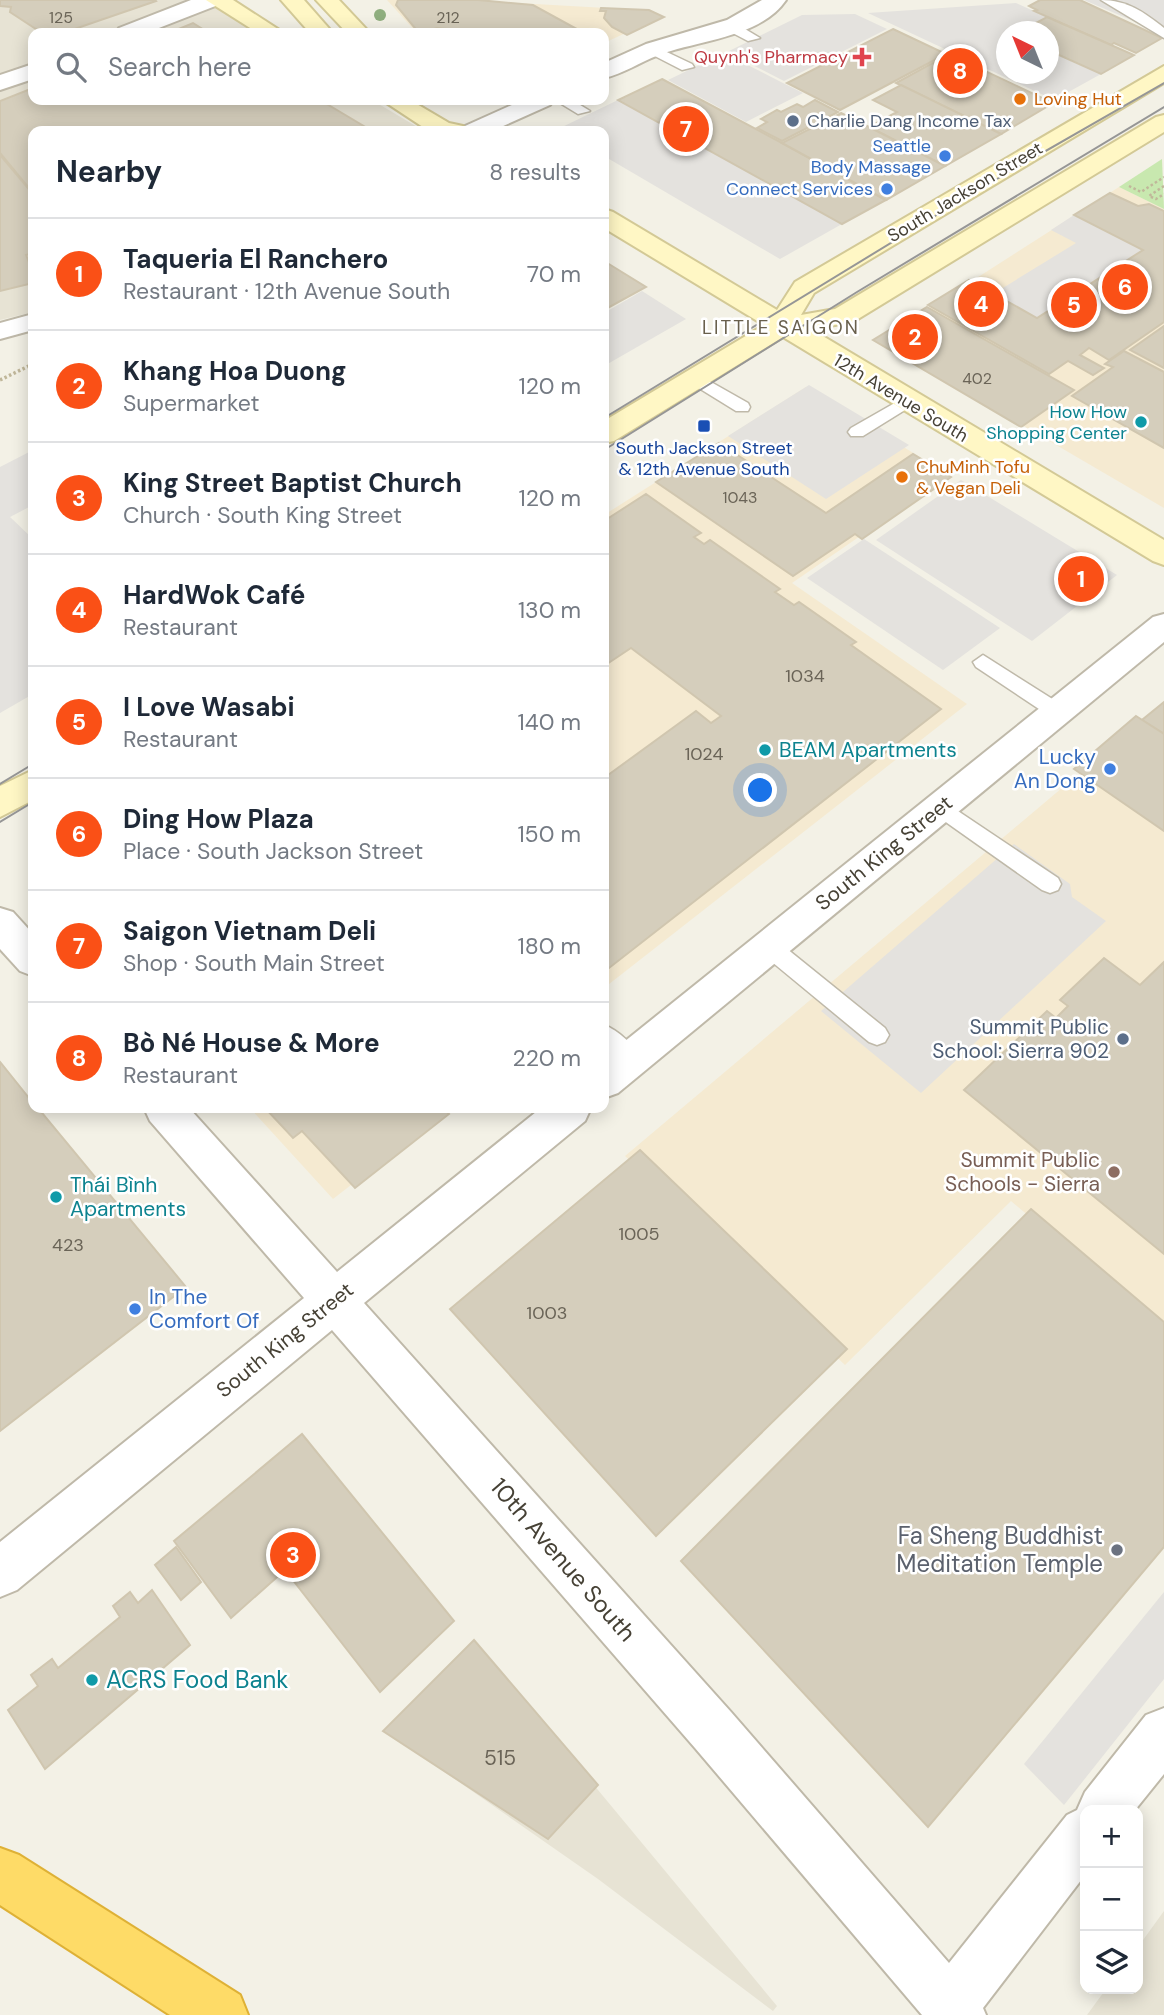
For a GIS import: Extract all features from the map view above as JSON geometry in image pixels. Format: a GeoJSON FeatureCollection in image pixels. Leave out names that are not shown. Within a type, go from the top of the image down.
{"type":"FeatureCollection","features":[{"type":"Feature","properties":{"kind":"highway"},"geometry":{"type":"LineString","coordinates":[[14,1884],[106,1940],[220,2015]]}},
{"type":"Feature","properties":{"kind":"main road"},"geometry":{"type":"LineString","coordinates":[[217,0],[265,28]]}},
{"type":"Feature","properties":{"kind":"main road"},"geometry":{"type":"LineString","coordinates":[[292,0],[317,28]]}},
{"type":"Feature","properties":{"kind":"main road"},"geometry":{"type":"LineString","coordinates":[[327,0],[354,28]]}},
{"type":"Feature","properties":{"kind":"main road","name":"South Jackson Street"},"geometry":{"type":"LineString","coordinates":[[781,326],[804,288],[1164,73]]}},
{"type":"Feature","properties":{"kind":"main road"},"geometry":{"type":"LineString","coordinates":[[402,105],[437,126]]}},
{"type":"Feature","properties":{"kind":"main road"},"geometry":{"type":"LineString","coordinates":[[443,105],[465,119],[467,126]]}},
{"type":"Feature","properties":{"kind":"main road","name":"South Jackson Street"},"geometry":{"type":"LineString","coordinates":[[609,431],[781,326],[843,316],[1164,122]]}},
{"type":"Feature","properties":{"kind":"main road","name":"12th Avenue South"},"geometry":{"type":"LineString","coordinates":[[609,220],[1164,554]]}},
{"type":"Feature","properties":{"kind":"main road"},"geometry":{"type":"LineString","coordinates":[[0,803],[28,786]]}},
{"type":"Feature","properties":{"kind":"street"},"geometry":{"type":"LineString","coordinates":[[140,28],[211,0]]}},
{"type":"Feature","properties":{"kind":"street"},"geometry":{"type":"LineString","coordinates":[[609,69],[652,49],[730,26],[767,9],[775,0]]}},
{"type":"Feature","properties":{"kind":"street"},"geometry":{"type":"LineString","coordinates":[[0,83],[28,73]]}},
{"type":"Feature","properties":{"kind":"street"},"geometry":{"type":"LineString","coordinates":[[484,126],[531,105]]}},
{"type":"Feature","properties":{"kind":"street"},"geometry":{"type":"LineString","coordinates":[[0,331],[28,323]]}},
{"type":"Feature","properties":{"kind":"street","name":"South King Street"},"geometry":{"type":"LineString","coordinates":[[617,1070],[1164,625]]}},
{"type":"Feature","properties":{"kind":"street"},"geometry":{"type":"LineString","coordinates":[[0,923],[28,954]]}},
{"type":"Feature","properties":{"kind":"street","name":"10th Avenue South"},"geometry":{"type":"LineString","coordinates":[[168,1113],[713,1730],[954,2010]]}},
{"type":"Feature","properties":{"kind":"street","name":"South King Street"},"geometry":{"type":"LineString","coordinates":[[0,1573],[565,1113]]}},
{"type":"Feature","properties":{"kind":"street"},"geometry":{"type":"LineString","coordinates":[[1107,1805],[1164,1733]]}},
{"type":"Feature","properties":{"kind":"street"},"geometry":{"type":"LineString","coordinates":[[954,2010],[1080,1840]]}},
{"type":"Feature","properties":{"kind":"lane"},"geometry":{"type":"LineString","coordinates":[[1107,0],[1136,13],[1164,34]]}},
{"type":"Feature","properties":{"kind":"lane"},"geometry":{"type":"LineString","coordinates":[[730,26],[753,38]]}},
{"type":"Feature","properties":{"kind":"lane"},"geometry":{"type":"LineString","coordinates":[[652,49],[687,67]]}},
{"type":"Feature","properties":{"kind":"lane"},"geometry":{"type":"LineString","coordinates":[[572,105],[583,111]]}},
{"type":"Feature","properties":{"kind":"lane"},"geometry":{"type":"LineString","coordinates":[[695,378],[742,407]]}},
{"type":"Feature","properties":{"kind":"lane"},"geometry":{"type":"LineString","coordinates":[[857,432],[907,401]]}},
{"type":"Feature","properties":{"kind":"lane"},"geometry":{"type":"LineString","coordinates":[[984,662],[1058,712]]}},
{"type":"Feature","properties":{"kind":"lane"},"geometry":{"type":"LineString","coordinates":[[940,807],[1050,884]]}},
{"type":"Feature","properties":{"kind":"lane"},"geometry":{"type":"LineString","coordinates":[[768,946],[877,1035]]}},
{"type":"Feature","properties":{"kind":"lane"},"geometry":{"type":"LineString","coordinates":[[609,1048],[617,1070]]}},
{"type":"Feature","properties":{"kind":"path"},"geometry":{"type":"LineString","coordinates":[[1122,183],[1141,192],[1164,177]]}},
{"type":"Feature","properties":{"kind":"path"},"geometry":{"type":"LineString","coordinates":[[1164,186],[1149,196],[1156,199],[1164,194]]}},
{"type":"Feature","properties":{"kind":"path"},"geometry":{"type":"LineString","coordinates":[[0,380],[28,366]]}},
{"type":"Feature","properties":{"kind":"shaded area"},"geometry":{"type":"Polygon","coordinates":[[[0,0],[206,0],[254,28],[28,28],[28,105],[380,105],[416,126],[28,126],[28,313],[0,320],[0,0]]]}},
{"type":"Feature","properties":{"kind":"shaded area"},"geometry":{"type":"Polygon","coordinates":[[[387,0],[461,0],[642,10],[658,18],[609,41],[609,28],[412,28],[387,0]]]}},
{"type":"Feature","properties":{"kind":"shaded area"},"geometry":{"type":"Polygon","coordinates":[[[1084,0],[1164,0],[1164,34],[1084,0]]]}},
{"type":"Feature","properties":{"kind":"shaded area"},"geometry":{"type":"Polygon","coordinates":[[[1016,3],[1047,17],[1039,21],[996,21],[996,73],[868,13],[1016,3]]]}},
{"type":"Feature","properties":{"kind":"shaded area"},"geometry":{"type":"Polygon","coordinates":[[[855,14],[887,29],[784,81],[727,52],[802,15],[855,14]]]}},
{"type":"Feature","properties":{"kind":"shaded area"},"geometry":{"type":"Polygon","coordinates":[[[724,53],[803,93],[746,122],[668,80],[724,53]]]}},
{"type":"Feature","properties":{"kind":"shaded area"},"geometry":{"type":"Polygon","coordinates":[[[1059,55],[1101,74],[1054,100],[1020,84],[1059,84],[1059,55]]]}},
{"type":"Feature","properties":{"kind":"shaded area"},"geometry":{"type":"Polygon","coordinates":[[[618,100],[842,224],[780,259],[609,159],[609,126],[564,126],[618,100]]]}},
{"type":"Feature","properties":{"kind":"shaded area"},"geometry":{"type":"Polygon","coordinates":[[[1119,187],[1164,209],[1164,508],[878,341],[1119,187]]]}},
{"type":"Feature","properties":{"kind":"shaded area"},"geometry":{"type":"Polygon","coordinates":[[[1074,215],[1143,250],[1037,318],[993,294],[1076,243],[1051,230],[1074,215]]]}},
{"type":"Feature","properties":{"kind":"shaded area"},"geometry":{"type":"Polygon","coordinates":[[[642,291],[686,319],[609,363],[609,310],[642,291]]]}},
{"type":"Feature","properties":{"kind":"shaded area"},"geometry":{"type":"Polygon","coordinates":[[[809,385],[909,445],[826,499],[728,436],[809,385]]]}},
{"type":"Feature","properties":{"kind":"shaded area","name":"BEAM Apartments"},"geometry":{"type":"Polygon","coordinates":[[[806,387],[949,475],[792,583],[967,704],[609,984],[609,512],[806,387]]]}},
{"type":"Feature","properties":{"kind":"shaded area"},"geometry":{"type":"Polygon","coordinates":[[[28,453],[28,508],[10,517],[28,534],[28,697],[0,713],[0,467],[28,453]]]}},
{"type":"Feature","properties":{"kind":"shaded area"},"geometry":{"type":"Polygon","coordinates":[[[961,480],[1117,575],[1032,641],[876,540],[961,480]]]}},
{"type":"Feature","properties":{"kind":"shaded area"},"geometry":{"type":"Polygon","coordinates":[[[864,539],[1000,628],[943,670],[807,578],[864,539]]]}},
{"type":"Feature","properties":{"kind":"shaded area"},"geometry":{"type":"Polygon","coordinates":[[[1164,702],[1164,1330],[1011,1201],[845,1365],[625,1156],[1164,702]]]}},
{"type":"Feature","properties":{"kind":"shaded area"},"geometry":{"type":"Polygon","coordinates":[[[1014,844],[1070,884],[1072,897],[1106,921],[921,1093],[821,1011],[1014,844]]]}},
{"type":"Feature","properties":{"kind":"shaded area"},"geometry":{"type":"Polygon","coordinates":[[[255,1113],[444,1113],[333,1199],[255,1113]]]}},
{"type":"Feature","properties":{"kind":"shaded area"},"geometry":{"type":"Polygon","coordinates":[[[1164,1592],[1164,1679],[1064,1805],[1024,1764],[1164,1592]]]}},
{"type":"Feature","properties":{"kind":"shaded area"},"geometry":{"type":"Polygon","coordinates":[[[516,1691],[777,2006],[773,2011],[598,1879],[439,1768],[516,1691]]]}},
{"type":"Feature","properties":{"kind":"shaded area"},"geometry":{"type":"Polygon","coordinates":[[[1164,1911],[1164,2015],[1087,2015],[1102,1994],[1143,1994],[1143,1940],[1164,1911]]]}},
{"type":"Feature","properties":{"kind":"green space"},"geometry":{"type":"Polygon","coordinates":[[[1162,159],[1164,209],[1119,187],[1162,159]]]}},
{"type":"Feature","properties":{"kind":"building"},"geometry":{"type":"Polygon","coordinates":[[[0,0],[156,1],[78,28],[34,28],[10,12],[11,7],[0,6],[0,0]]]}},
{"type":"Feature","properties":{"kind":"building"},"geometry":{"type":"Polygon","coordinates":[[[398,0],[478,0],[533,5],[575,28],[415,28],[396,5],[398,0]]]}},
{"type":"Feature","properties":{"kind":"building"},"geometry":{"type":"Polygon","coordinates":[[[1040,0],[1080,0],[1162,38],[1136,53],[1114,43],[1111,45],[1034,11],[1037,10],[1029,6],[1040,0]]]}},
{"type":"Feature","properties":{"kind":"building"},"geometry":{"type":"Polygon","coordinates":[[[601,8],[649,10],[664,17],[627,35],[612,27],[604,18],[606,11],[600,11],[601,8]]]}},
{"type":"Feature","properties":{"kind":"building"},"geometry":{"type":"Polygon","coordinates":[[[1047,17],[1056,21],[1040,21],[1047,17]]]}},
{"type":"Feature","properties":{"kind":"building"},"geometry":{"type":"Polygon","coordinates":[[[1059,22],[1134,55],[1101,74],[1059,55],[1059,22]]]}},
{"type":"Feature","properties":{"kind":"building"},"geometry":{"type":"Polygon","coordinates":[[[193,23],[201,28],[181,28],[193,23]]]}},
{"type":"Feature","properties":{"kind":"building"},"geometry":{"type":"Polygon","coordinates":[[[893,29],[946,54],[840,110],[787,83],[893,29]]]}},
{"type":"Feature","properties":{"kind":"building"},"geometry":{"type":"Polygon","coordinates":[[[949,54],[996,76],[996,84],[1013,84],[1053,103],[1001,134],[896,83],[949,54]]]}},
{"type":"Feature","properties":{"kind":"building"},"geometry":{"type":"Polygon","coordinates":[[[662,79],[886,200],[842,224],[618,100],[662,79]]]}},
{"type":"Feature","properties":{"kind":"building"},"geometry":{"type":"Polygon","coordinates":[[[901,85],[1001,134],[945,166],[869,127],[897,112],[873,100],[901,85]]]}},
{"type":"Feature","properties":{"kind":"building"},"geometry":{"type":"Polygon","coordinates":[[[28,90],[28,105],[328,105],[364,126],[28,126],[28,187],[0,153],[0,101],[28,90]]]}},
{"type":"Feature","properties":{"kind":"building","name":"Charlie Dang Income Tax"},"geometry":{"type":"Polygon","coordinates":[[[815,100],[838,112],[782,141],[757,128],[767,122],[761,119],[777,110],[781,112],[797,104],[803,107],[815,100]]]}},
{"type":"Feature","properties":{"kind":"building"},"geometry":{"type":"Polygon","coordinates":[[[841,113],[945,166],[886,200],[782,143],[841,113]]]}},
{"type":"Feature","properties":{"kind":"building"},"geometry":{"type":"Polygon","coordinates":[[[0,155],[28,188],[28,284],[0,291],[0,155]]]}},
{"type":"Feature","properties":{"kind":"building"},"geometry":{"type":"Polygon","coordinates":[[[1110,193],[1138,206],[1149,204],[1164,211],[1164,322],[1109,360],[1089,348],[1080,355],[1104,368],[1093,375],[1068,361],[1049,374],[928,305],[969,280],[1037,318],[1143,250],[1074,215],[1110,193]]]}},
{"type":"Feature","properties":{"kind":"building"},"geometry":{"type":"Polygon","coordinates":[[[609,264],[646,287],[609,307],[609,264]]]}},
{"type":"Feature","properties":{"kind":"building"},"geometry":{"type":"Polygon","coordinates":[[[927,307],[1074,390],[1021,427],[873,340],[927,307]]]}},
{"type":"Feature","properties":{"kind":"building"},"geometry":{"type":"Polygon","coordinates":[[[1164,326],[1164,368],[1130,350],[1164,326]]]}},
{"type":"Feature","properties":{"kind":"building","name":"How How Shopping Center"},"geometry":{"type":"Polygon","coordinates":[[[1124,351],[1164,372],[1164,448],[1072,396],[1113,367],[1105,364],[1124,351]]]}},
{"type":"Feature","properties":{"kind":"building"},"geometry":{"type":"Polygon","coordinates":[[[719,443],[826,513],[913,454],[951,477],[862,539],[855,534],[793,576],[656,482],[719,443]]]}},
{"type":"Feature","properties":{"kind":"building","name":"BEAM Apartments"},"geometry":{"type":"Polygon","coordinates":[[[646,494],[701,533],[694,537],[704,544],[710,540],[780,589],[775,592],[794,605],[799,602],[856,642],[851,645],[941,709],[609,968],[609,774],[696,711],[711,723],[721,716],[631,648],[609,663],[609,518],[646,494]]]}},
{"type":"Feature","properties":{"kind":"building"},"geometry":{"type":"Polygon","coordinates":[[[1164,702],[1164,734],[1142,720],[1164,702]]]}},
{"type":"Feature","properties":{"kind":"building"},"geometry":{"type":"Polygon","coordinates":[[[1136,716],[1164,734],[1164,831],[1074,769],[1136,716]]]}},
{"type":"Feature","properties":{"kind":"building","name":"Summit Public Schools - Sierra"},"geometry":{"type":"Polygon","coordinates":[[[1104,958],[1140,985],[1164,962],[1164,1254],[964,1090],[1047,1011],[1056,1018],[1068,1006],[1060,1000],[1104,958]]]}},
{"type":"Feature","properties":{"kind":"building","name":"Thái Bình Apartments"},"geometry":{"type":"Polygon","coordinates":[[[0,1062],[28,1097],[28,1113],[42,1113],[186,1287],[0,1431],[0,1062]]]}},
{"type":"Feature","properties":{"kind":"building"},"geometry":{"type":"Polygon","coordinates":[[[270,1113],[449,1114],[355,1188],[302,1131],[293,1138],[270,1113]]]}},
{"type":"Feature","properties":{"kind":"building"},"geometry":{"type":"Polygon","coordinates":[[[640,1150],[847,1349],[656,1536],[450,1309],[640,1150]]]}},
{"type":"Feature","properties":{"kind":"building"},"geometry":{"type":"Polygon","coordinates":[[[1031,1209],[1164,1322],[1164,1547],[928,1827],[681,1561],[1031,1209]]]}},
{"type":"Feature","properties":{"kind":"building"},"geometry":{"type":"Polygon","coordinates":[[[302,1434],[454,1621],[380,1692],[285,1570],[231,1618],[174,1541],[302,1434]]]}},
{"type":"Feature","properties":{"kind":"building"},"geometry":{"type":"Polygon","coordinates":[[[176,1547],[201,1582],[181,1600],[155,1565],[176,1547]]]}},
{"type":"Feature","properties":{"kind":"building","name":"ACRS Food Bank"},"geometry":{"type":"Polygon","coordinates":[[[152,1590],[190,1645],[45,1769],[8,1710],[38,1686],[31,1675],[52,1659],[58,1668],[120,1617],[113,1606],[130,1592],[138,1603],[152,1590]]]}},
{"type":"Feature","properties":{"kind":"building"},"geometry":{"type":"Polygon","coordinates":[[[474,1640],[598,1785],[548,1839],[383,1731],[474,1640]]]}},
{"type":"Feature","properties":{"kind":"tram line"},"geometry":{"type":"LineString","coordinates":[[609,415],[976,191],[1164,83]]}},
{"type":"Feature","properties":{"kind":"tram line"},"geometry":{"type":"LineString","coordinates":[[609,447],[857,292],[1164,107]]}},
{"type":"Feature","properties":{"kind":"tram line"},"geometry":{"type":"LineString","coordinates":[[0,784],[28,767]]}},
{"type":"Feature","properties":{"kind":"tram line"},"geometry":{"type":"LineString","coordinates":[[0,822],[28,805]]}},
{"type":"Feature","properties":{"kind":"place","name":"Quynh's Pharmacy"},"geometry":{"type":"Point","coordinates":[862,57]}},
{"type":"Feature","properties":{"kind":"place","name":"Bò Né House & More"},"geometry":{"type":"Point","coordinates":[960,71]}},
{"type":"Feature","properties":{"kind":"place","name":"Loving Hut"},"geometry":{"type":"Point","coordinates":[1020,99]}},
{"type":"Feature","properties":{"kind":"place","name":"Charlie Dang Income Tax"},"geometry":{"type":"Point","coordinates":[793,121]}},
{"type":"Feature","properties":{"kind":"place","name":"Saigon Vietnam Deli"},"geometry":{"type":"Point","coordinates":[686,129]}},
{"type":"Feature","properties":{"kind":"place","name":"Seattle Body Massage"},"geometry":{"type":"Point","coordinates":[945,156]}},
{"type":"Feature","properties":{"kind":"place","name":"Connect Services"},"geometry":{"type":"Point","coordinates":[887,189]}},
{"type":"Feature","properties":{"kind":"place","name":"Ding How Plaza"},"geometry":{"type":"Point","coordinates":[1125,287]}},
{"type":"Feature","properties":{"kind":"place","name":"HardWok Café"},"geometry":{"type":"Point","coordinates":[981,304]}},
{"type":"Feature","properties":{"kind":"place","name":"I Love Wasabi"},"geometry":{"type":"Point","coordinates":[1074,305]}},
{"type":"Feature","properties":{"kind":"place","name":"Khang Hoa Duong"},"geometry":{"type":"Point","coordinates":[915,337]}},
{"type":"Feature","properties":{"kind":"place","name":"How How Shopping Center"},"geometry":{"type":"Point","coordinates":[1141,422]}},
{"type":"Feature","properties":{"kind":"place","name":"South Jackson Street & 12th Avenue South"},"geometry":{"type":"Point","coordinates":[704,426]}},
{"type":"Feature","properties":{"kind":"place","name":"ChuMinh Tofu & Vegan Deli"},"geometry":{"type":"Point","coordinates":[902,477]}},
{"type":"Feature","properties":{"kind":"place","name":"Taqueria El Ranchero"},"geometry":{"type":"Point","coordinates":[1081,579]}},
{"type":"Feature","properties":{"kind":"place","name":"BEAM Apartments"},"geometry":{"type":"Point","coordinates":[765,750]}},
{"type":"Feature","properties":{"kind":"place","name":"Lucky An Dong"},"geometry":{"type":"Point","coordinates":[1110,769]}},
{"type":"Feature","properties":{"kind":"place","name":"Summit Public School: Sierra 902"},"geometry":{"type":"Point","coordinates":[1123,1039]}},
{"type":"Feature","properties":{"kind":"place","name":"Summit Public Schools - Sierra"},"geometry":{"type":"Point","coordinates":[1114,1172]}},
{"type":"Feature","properties":{"kind":"place","name":"Thái Bình Apartments"},"geometry":{"type":"Point","coordinates":[56,1197]}},
{"type":"Feature","properties":{"kind":"place","name":"In The Comfort Of"},"geometry":{"type":"Point","coordinates":[135,1309]}},
{"type":"Feature","properties":{"kind":"place","name":"Fa Sheng Buddhist Meditation Temple"},"geometry":{"type":"Point","coordinates":[1117,1550]}},
{"type":"Feature","properties":{"kind":"place","name":"King Street Baptist Church"},"geometry":{"type":"Point","coordinates":[293,1555]}},
{"type":"Feature","properties":{"kind":"place","name":"ACRS Food Bank"},"geometry":{"type":"Point","coordinates":[92,1680]}},
{"type":"Feature","properties":{"kind":"district","name":"LITTLE SAIGON"},"geometry":{"type":"Point","coordinates":[781,327]}}]}
